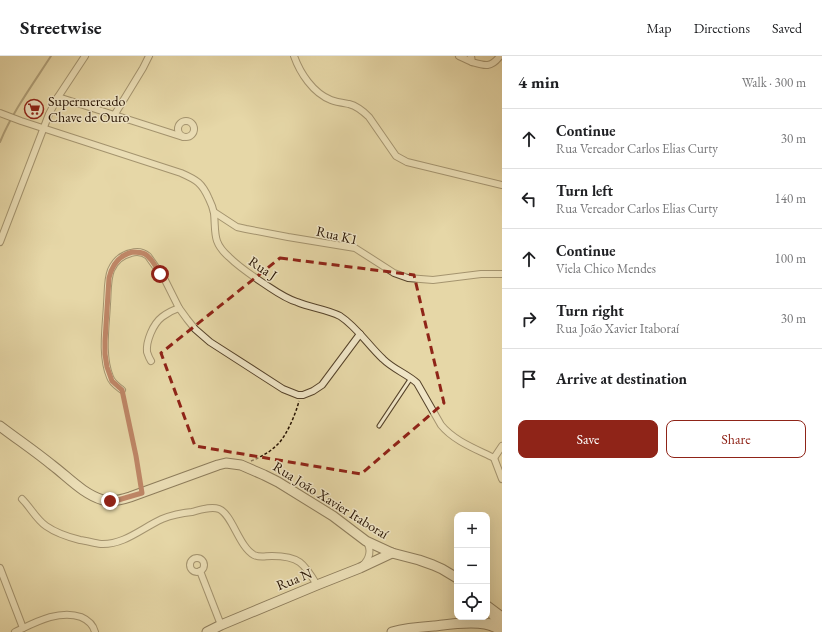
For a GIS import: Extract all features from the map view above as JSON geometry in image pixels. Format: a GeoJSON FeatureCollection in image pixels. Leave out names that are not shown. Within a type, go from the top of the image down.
{"type":"FeatureCollection","features":[{"type":"Feature","properties":{"kind":"street"},"geometry":{"type":"LineString","coordinates":[[0,242],[43,128],[58,97],[85,56]]}},
{"type":"Feature","properties":{"kind":"street"},"geometry":{"type":"LineString","coordinates":[[115,114],[149,56]]}},
{"type":"Feature","properties":{"kind":"street"},"geometry":{"type":"LineString","coordinates":[[294,56],[303,75],[318,91],[330,100],[355,106],[365,113],[398,158],[407,162],[502,185]]}},
{"type":"Feature","properties":{"kind":"street"},"geometry":{"type":"LineString","coordinates":[[459,56],[472,59],[488,66],[492,65],[500,56]]}},
{"type":"Feature","properties":{"kind":"street"},"geometry":{"type":"LineString","coordinates":[[58,97],[184,136]]}},
{"type":"Feature","properties":{"kind":"street","name":"Rua J"},"geometry":{"type":"LineString","coordinates":[[0,113],[189,176],[199,182],[211,203],[214,212],[214,230],[217,242],[220,248],[236,264],[287,298],[307,306],[331,312],[350,323],[383,359],[417,383],[444,430],[460,441],[494,458]]}},
{"type":"Feature","properties":{"kind":"street","name":"Rua K1"},"geometry":{"type":"LineString","coordinates":[[214,212],[233,225],[246,230],[355,248],[394,274],[408,278],[433,280],[480,274],[502,274]]}},
{"type":"Feature","properties":{"kind":"street"},"geometry":{"type":"LineString","coordinates":[[122,390],[112,381],[109,376],[105,354],[105,341],[110,272],[114,264],[126,254],[139,252],[146,254],[165,280],[179,308],[187,319],[195,329],[210,342],[273,384],[291,393],[300,395],[309,394],[322,385],[360,334]]}},
{"type":"Feature","properties":{"kind":"street"},"geometry":{"type":"LineString","coordinates":[[151,361],[147,351],[148,342],[153,328],[160,318],[179,308]]}},
{"type":"Feature","properties":{"kind":"street","name":"Rua João Xavier Itaboraí"},"geometry":{"type":"LineString","coordinates":[[0,426],[52,464],[84,491],[103,500],[118,500],[142,493],[208,468],[226,463],[245,466],[278,482],[327,512],[366,541],[392,554],[419,560],[433,565],[454,576]]}},
{"type":"Feature","properties":{"kind":"street"},"geometry":{"type":"LineString","coordinates":[[502,446],[494,458],[502,479]]}},
{"type":"Feature","properties":{"kind":"street"},"geometry":{"type":"LineString","coordinates":[[22,499],[39,520],[54,532],[101,544],[126,539],[173,515],[210,509],[221,510],[227,516],[250,552],[260,557],[274,556],[294,559],[307,569],[317,585]]}},
{"type":"Feature","properties":{"kind":"street"},"geometry":{"type":"LineString","coordinates":[[360,568],[367,561],[369,554],[369,547],[366,541]]}},
{"type":"Feature","properties":{"kind":"street","name":"Rua N"},"geometry":{"type":"LineString","coordinates":[[207,632],[392,554]]}},
{"type":"Feature","properties":{"kind":"street"},"geometry":{"type":"LineString","coordinates":[[0,568],[23,628]]}},
{"type":"Feature","properties":{"kind":"street"},"geometry":{"type":"LineString","coordinates":[[200,571],[221,625]]}},
{"type":"Feature","properties":{"kind":"street"},"geometry":{"type":"LineString","coordinates":[[490,610],[501,624]]}},
{"type":"Feature","properties":{"kind":"street"},"geometry":{"type":"LineString","coordinates":[[490,613],[501,624]]}},
{"type":"Feature","properties":{"kind":"street"},"geometry":{"type":"LineString","coordinates":[[14,632],[61,614],[70,614],[85,618],[91,622],[95,632]]}},
{"type":"Feature","properties":{"kind":"street"},"geometry":{"type":"LineString","coordinates":[[392,632],[404,629],[474,621],[491,626],[501,624]]}},
{"type":"Feature","properties":{"kind":"lane"},"geometry":{"type":"LineString","coordinates":[[379,426],[411,378]]}},
{"type":"Feature","properties":{"kind":"path"},"geometry":{"type":"LineString","coordinates":[[122,390],[142,493]]}},
{"type":"Feature","properties":{"kind":"path"},"geometry":{"type":"LineString","coordinates":[[245,466],[278,444],[295,415],[300,395]]}},
{"type":"Feature","properties":{"kind":"highlighted area"},"geometry":{"type":"Polygon","coordinates":[[[280,258],[414,275],[444,403],[361,474],[195,446],[161,353],[280,258]]]}},
{"type":"Feature","properties":{"kind":"waterway"},"geometry":{"type":"LineString","coordinates":[[0,142],[30,87],[51,56]]}},
{"type":"Feature","properties":{"kind":"place","name":"Supermercado Chave de Ouro"},"geometry":{"type":"Point","coordinates":[34,109]}},
{"type":"Feature","properties":{"kind":"route"},"geometry":{"type":"LineString","coordinates":[[110,501],[142,493],[122,390],[112,381],[109,376],[105,354],[110,272],[120,258],[126,254],[139,252],[146,254],[160,274]]}}]}
